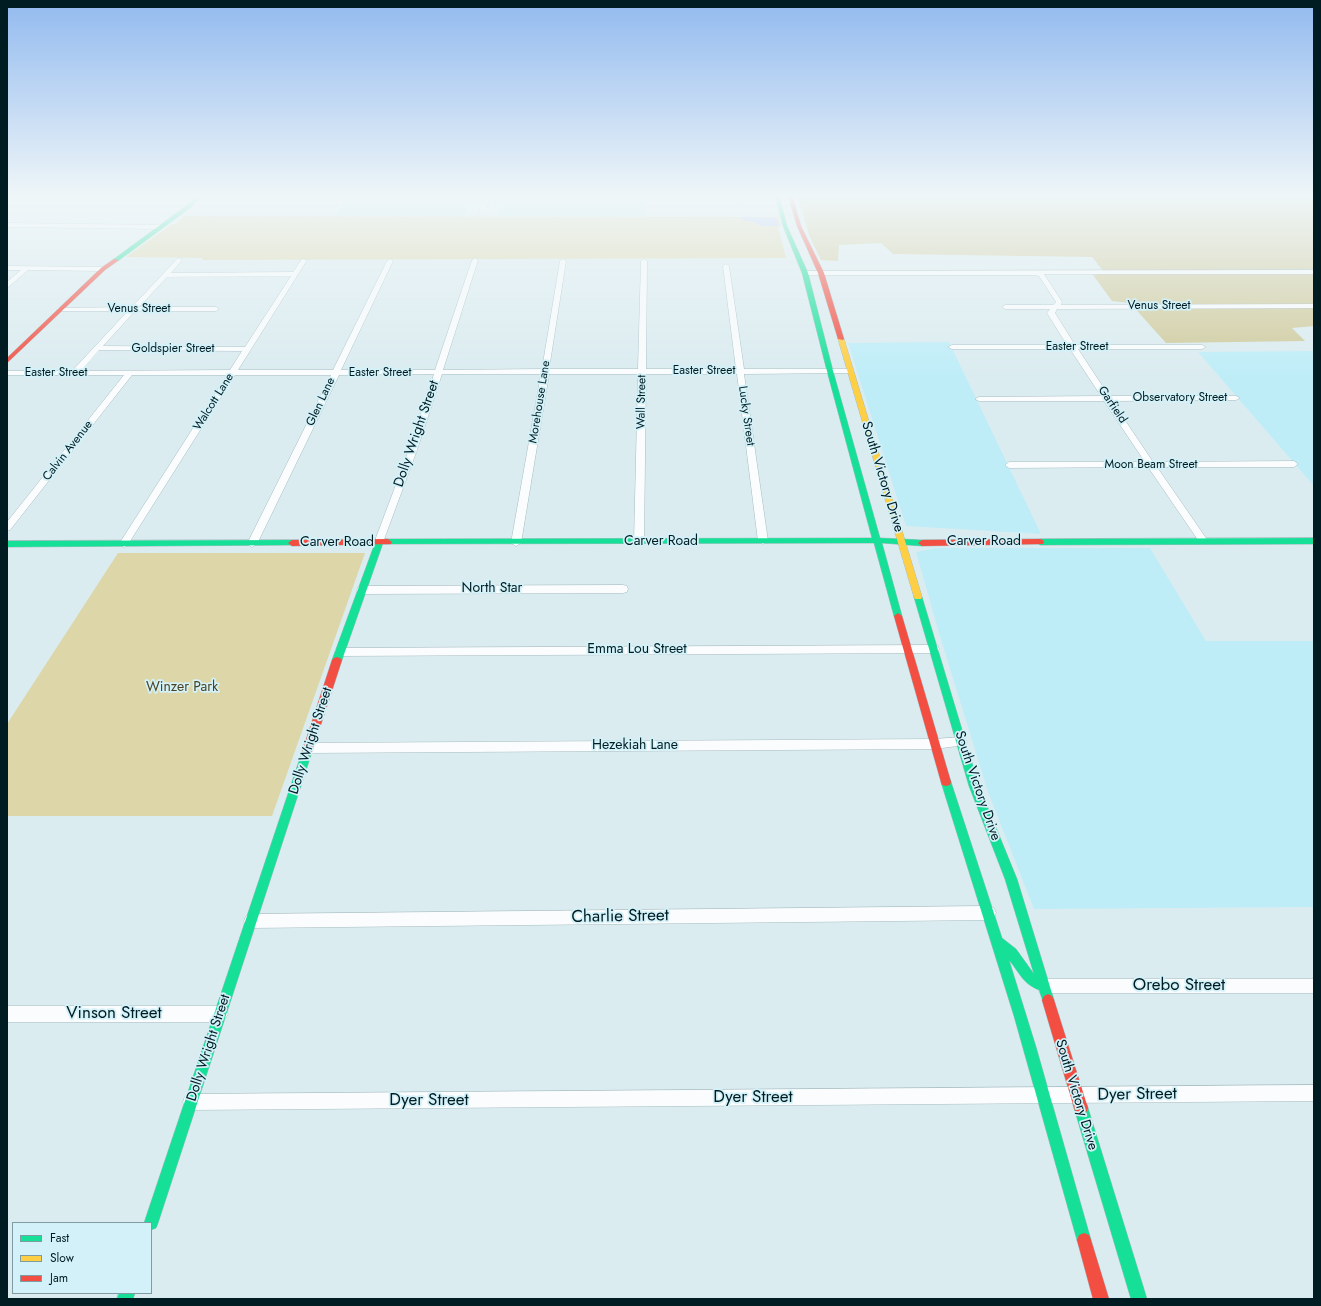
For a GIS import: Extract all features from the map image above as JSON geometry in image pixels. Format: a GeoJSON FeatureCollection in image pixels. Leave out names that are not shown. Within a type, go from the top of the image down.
{"type":"FeatureCollection","features":[{"type":"Feature","properties":{"kind":"main road"},"geometry":{"type":"LineString","coordinates":[[7,360],[103,269],[121,256]]}},
{"type":"Feature","properties":{"kind":"main road","name":"South Victory Drive"},"geometry":{"type":"LineString","coordinates":[[797,256],[805,272],[830,371],[902,542],[974,786],[1011,879],[1139,1299]]}},
{"type":"Feature","properties":{"kind":"main road","name":"South Victory Drive"},"geometry":{"type":"LineString","coordinates":[[812,256],[821,272],[850,371],[878,541],[959,826],[998,940],[1101,1299]]}},
{"type":"Feature","properties":{"kind":"main road","name":"Carver Road"},"geometry":{"type":"LineString","coordinates":[[7,544],[763,541],[1314,541]]}},
{"type":"Feature","properties":{"kind":"main road","name":"Dolly Wright Street"},"geometry":{"type":"LineString","coordinates":[[151,1222],[340,652],[379,543]]}},
{"type":"Feature","properties":{"kind":"main road"},"geometry":{"type":"LineString","coordinates":[[998,940],[1013,956],[1027,979],[1034,984],[1044,986]]}},
{"type":"Feature","properties":{"kind":"street"},"geometry":{"type":"LineString","coordinates":[[74,373],[179,260]]}},
{"type":"Feature","properties":{"kind":"street","name":"Walcott Lane"},"geometry":{"type":"LineString","coordinates":[[124,544],[304,260]]}},
{"type":"Feature","properties":{"kind":"street","name":"Dolly Wright Street"},"geometry":{"type":"LineString","coordinates":[[379,543],[413,450],[475,260]]}},
{"type":"Feature","properties":{"kind":"street","name":"Glen Lane"},"geometry":{"type":"LineString","coordinates":[[252,544],[390,261]]}},
{"type":"Feature","properties":{"kind":"street","name":"Morehouse Lane"},"geometry":{"type":"LineString","coordinates":[[516,543],[563,261]]}},
{"type":"Feature","properties":{"kind":"street","name":"Wall Street"},"geometry":{"type":"LineString","coordinates":[[639,542],[644,261]]}},
{"type":"Feature","properties":{"kind":"street","name":"Lucky Street"},"geometry":{"type":"LineString","coordinates":[[726,266],[763,541]]}},
{"type":"Feature","properties":{"kind":"street"},"geometry":{"type":"LineString","coordinates":[[7,268],[103,269]]}},
{"type":"Feature","properties":{"kind":"street"},"geometry":{"type":"LineString","coordinates":[[7,286],[27,268]]}},
{"type":"Feature","properties":{"kind":"street"},"geometry":{"type":"LineString","coordinates":[[805,272],[1314,272]]}},
{"type":"Feature","properties":{"kind":"street","name":"Garfield"},"geometry":{"type":"LineString","coordinates":[[1034,272],[1041,275],[1059,302],[1051,313],[1203,541]]}},
{"type":"Feature","properties":{"kind":"street"},"geometry":{"type":"LineString","coordinates":[[165,275],[295,274]]}},
{"type":"Feature","properties":{"kind":"street","name":"Venus Street"},"geometry":{"type":"LineString","coordinates":[[1005,307],[1314,306]]}},
{"type":"Feature","properties":{"kind":"street","name":"Venus Street"},"geometry":{"type":"LineString","coordinates":[[61,309],[216,309]]}},
{"type":"Feature","properties":{"kind":"street","name":"Easter Street"},"geometry":{"type":"LineString","coordinates":[[952,347],[1202,347]]}},
{"type":"Feature","properties":{"kind":"street","name":"Goldspier Street"},"geometry":{"type":"LineString","coordinates":[[97,348],[248,349]]}},
{"type":"Feature","properties":{"kind":"street","name":"Easter Street"},"geometry":{"type":"LineString","coordinates":[[7,373],[850,371]]}},
{"type":"Feature","properties":{"kind":"street","name":"Calvin Avenue"},"geometry":{"type":"LineString","coordinates":[[7,528],[130,373]]}},
{"type":"Feature","properties":{"kind":"street","name":"Observatory Street"},"geometry":{"type":"LineString","coordinates":[[979,399],[1236,398]]}},
{"type":"Feature","properties":{"kind":"street","name":"Moon Beam Street"},"geometry":{"type":"LineString","coordinates":[[1009,465],[1294,464]]}},
{"type":"Feature","properties":{"kind":"street","name":"North Star"},"geometry":{"type":"LineString","coordinates":[[362,590],[623,589]]}},
{"type":"Feature","properties":{"kind":"street","name":"Emma Lou Street"},"geometry":{"type":"LineString","coordinates":[[340,652],[934,649]]}},
{"type":"Feature","properties":{"kind":"street","name":"Hezekiah Lane"},"geometry":{"type":"LineString","coordinates":[[308,748],[935,744],[961,742]]}},
{"type":"Feature","properties":{"kind":"street","name":"Charlie Street"},"geometry":{"type":"LineString","coordinates":[[251,921],[989,913]]}},
{"type":"Feature","properties":{"kind":"street","name":"Orebo Street"},"geometry":{"type":"LineString","coordinates":[[1044,986],[1314,986]]}},
{"type":"Feature","properties":{"kind":"street","name":"Vinson Street"},"geometry":{"type":"LineString","coordinates":[[7,1014],[220,1014]]}},
{"type":"Feature","properties":{"kind":"street","name":"Dyer Street"},"geometry":{"type":"LineString","coordinates":[[191,1102],[1314,1093]]}},
{"type":"Feature","properties":{"kind":"shaded area"},"geometry":{"type":"Polygon","coordinates":[[[819,256],[838,256],[838,261],[821,260],[819,256]]]}},
{"type":"Feature","properties":{"kind":"shaded area"},"geometry":{"type":"Polygon","coordinates":[[[1022,256],[1314,256],[1314,326],[1292,328],[1305,341],[1166,343],[1130,303],[1112,301],[1093,275],[1105,273],[1092,257],[1022,256]]]}},
{"type":"Feature","properties":{"kind":"shaded area"},"geometry":{"type":"Polygon","coordinates":[[[949,342],[1041,534],[906,526],[848,343],[949,342]]]}},
{"type":"Feature","properties":{"kind":"shaded area"},"geometry":{"type":"Polygon","coordinates":[[[1314,351],[1314,486],[1198,352],[1314,351]]]}},
{"type":"Feature","properties":{"kind":"shaded area"},"geometry":{"type":"Polygon","coordinates":[[[935,548],[1150,548],[1206,641],[1314,641],[1314,907],[1034,909],[988,792],[939,633],[916,552],[935,548]]]}},
{"type":"Feature","properties":{"kind":"green space"},"geometry":{"type":"Polygon","coordinates":[[[785,256],[786,258],[202,260],[203,258],[126,257],[785,256]]]}},
{"type":"Feature","properties":{"kind":"green space","name":"Winzer Park"},"geometry":{"type":"Polygon","coordinates":[[[118,553],[365,553],[272,816],[7,816],[7,724],[118,553]]]}},
{"type":"Feature","properties":{"kind":"traffic: fast"},"geometry":{"type":"LineString","coordinates":[[116,260],[122,256]]}},
{"type":"Feature","properties":{"kind":"traffic: fast"},"geometry":{"type":"LineString","coordinates":[[798,256],[805,273],[830,371],[898,616]]}},
{"type":"Feature","properties":{"kind":"traffic: fast"},"geometry":{"type":"LineString","coordinates":[[388,542],[870,540],[922,543]]}},
{"type":"Feature","properties":{"kind":"traffic: fast"},"geometry":{"type":"LineString","coordinates":[[1040,542],[1314,541]]}},
{"type":"Feature","properties":{"kind":"traffic: fast"},"geometry":{"type":"LineString","coordinates":[[7,544],[292,543]]}},
{"type":"Feature","properties":{"kind":"traffic: fast"},"geometry":{"type":"LineString","coordinates":[[337,660],[379,543]]}},
{"type":"Feature","properties":{"kind":"traffic: fast"},"geometry":{"type":"LineString","coordinates":[[918,597],[974,786],[1011,879],[1048,1000]]}},
{"type":"Feature","properties":{"kind":"traffic: fast"},"geometry":{"type":"LineString","coordinates":[[151,1222],[307,752]]}},
{"type":"Feature","properties":{"kind":"traffic: fast"},"geometry":{"type":"LineString","coordinates":[[946,782],[1021,1016],[1084,1240]]}},
{"type":"Feature","properties":{"kind":"traffic: fast"},"geometry":{"type":"LineString","coordinates":[[1001,943],[1013,955],[1030,979],[1044,986]]}},
{"type":"Feature","properties":{"kind":"traffic: fast"},"geometry":{"type":"LineString","coordinates":[[1081,1108],[1139,1299]]}},
{"type":"Feature","properties":{"kind":"traffic: fast"},"geometry":{"type":"LineString","coordinates":[[125,1299],[127,1294]]}},
{"type":"Feature","properties":{"kind":"traffic: slow"},"geometry":{"type":"LineString","coordinates":[[841,339],[918,597]]}},
{"type":"Feature","properties":{"kind":"traffic: jam"},"geometry":{"type":"LineString","coordinates":[[813,256],[821,273],[841,339]]}},
{"type":"Feature","properties":{"kind":"traffic: jam"},"geometry":{"type":"LineString","coordinates":[[7,361],[103,269],[116,260]]}},
{"type":"Feature","properties":{"kind":"traffic: jam"},"geometry":{"type":"LineString","coordinates":[[292,543],[388,542]]}},
{"type":"Feature","properties":{"kind":"traffic: jam"},"geometry":{"type":"LineString","coordinates":[[922,543],[1040,542]]}},
{"type":"Feature","properties":{"kind":"traffic: jam"},"geometry":{"type":"LineString","coordinates":[[898,616],[946,782]]}},
{"type":"Feature","properties":{"kind":"traffic: jam"},"geometry":{"type":"LineString","coordinates":[[307,752],[337,660]]}},
{"type":"Feature","properties":{"kind":"traffic: jam"},"geometry":{"type":"LineString","coordinates":[[1048,1000],[1081,1108]]}},
{"type":"Feature","properties":{"kind":"traffic: jam"},"geometry":{"type":"LineString","coordinates":[[1084,1240],[1101,1299]]}}]}
